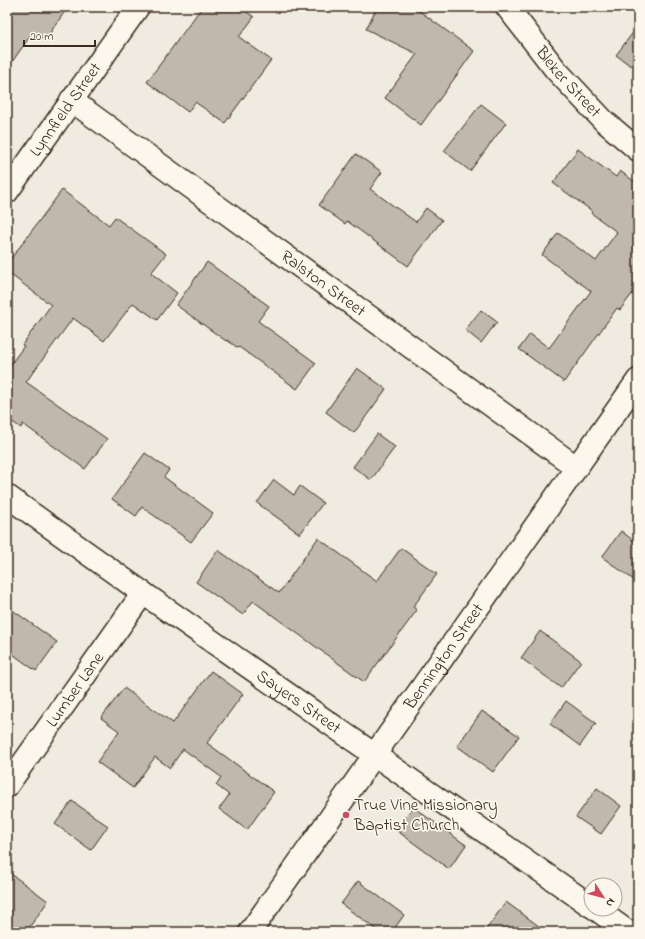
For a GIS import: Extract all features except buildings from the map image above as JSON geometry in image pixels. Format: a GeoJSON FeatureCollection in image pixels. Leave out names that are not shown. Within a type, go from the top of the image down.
{"type":"FeatureCollection","features":[{"type":"Feature","properties":{"kind":"street","name":"Lynnfield Street"},"geometry":{"type":"LineString","coordinates":[[7,192],[138,7]]}},
{"type":"Feature","properties":{"kind":"street","name":"Bleker Street"},"geometry":{"type":"LineString","coordinates":[[507,7],[556,70],[604,121],[638,150]]}},
{"type":"Feature","properties":{"kind":"street","name":"Ralston Street"},"geometry":{"type":"LineString","coordinates":[[71,100],[576,467]]}},
{"type":"Feature","properties":{"kind":"street","name":"Bennington Street"},"geometry":{"type":"LineString","coordinates":[[250,932],[638,380]]}},
{"type":"Feature","properties":{"kind":"street","name":"Sayers Street"},"geometry":{"type":"LineString","coordinates":[[7,496],[143,593],[583,900]]}},
{"type":"Feature","properties":{"kind":"street","name":"Lumber Lane"},"geometry":{"type":"LineString","coordinates":[[7,786],[143,593]]}},
{"type":"Feature","properties":{"kind":"street"},"geometry":{"type":"LineString","coordinates":[[607,917],[628,932]]}},
{"type":"Feature","properties":{"kind":"place","name":"True Vine Missionary Baptist Church"},"geometry":{"type":"Point","coordinates":[346,815]}}]}
